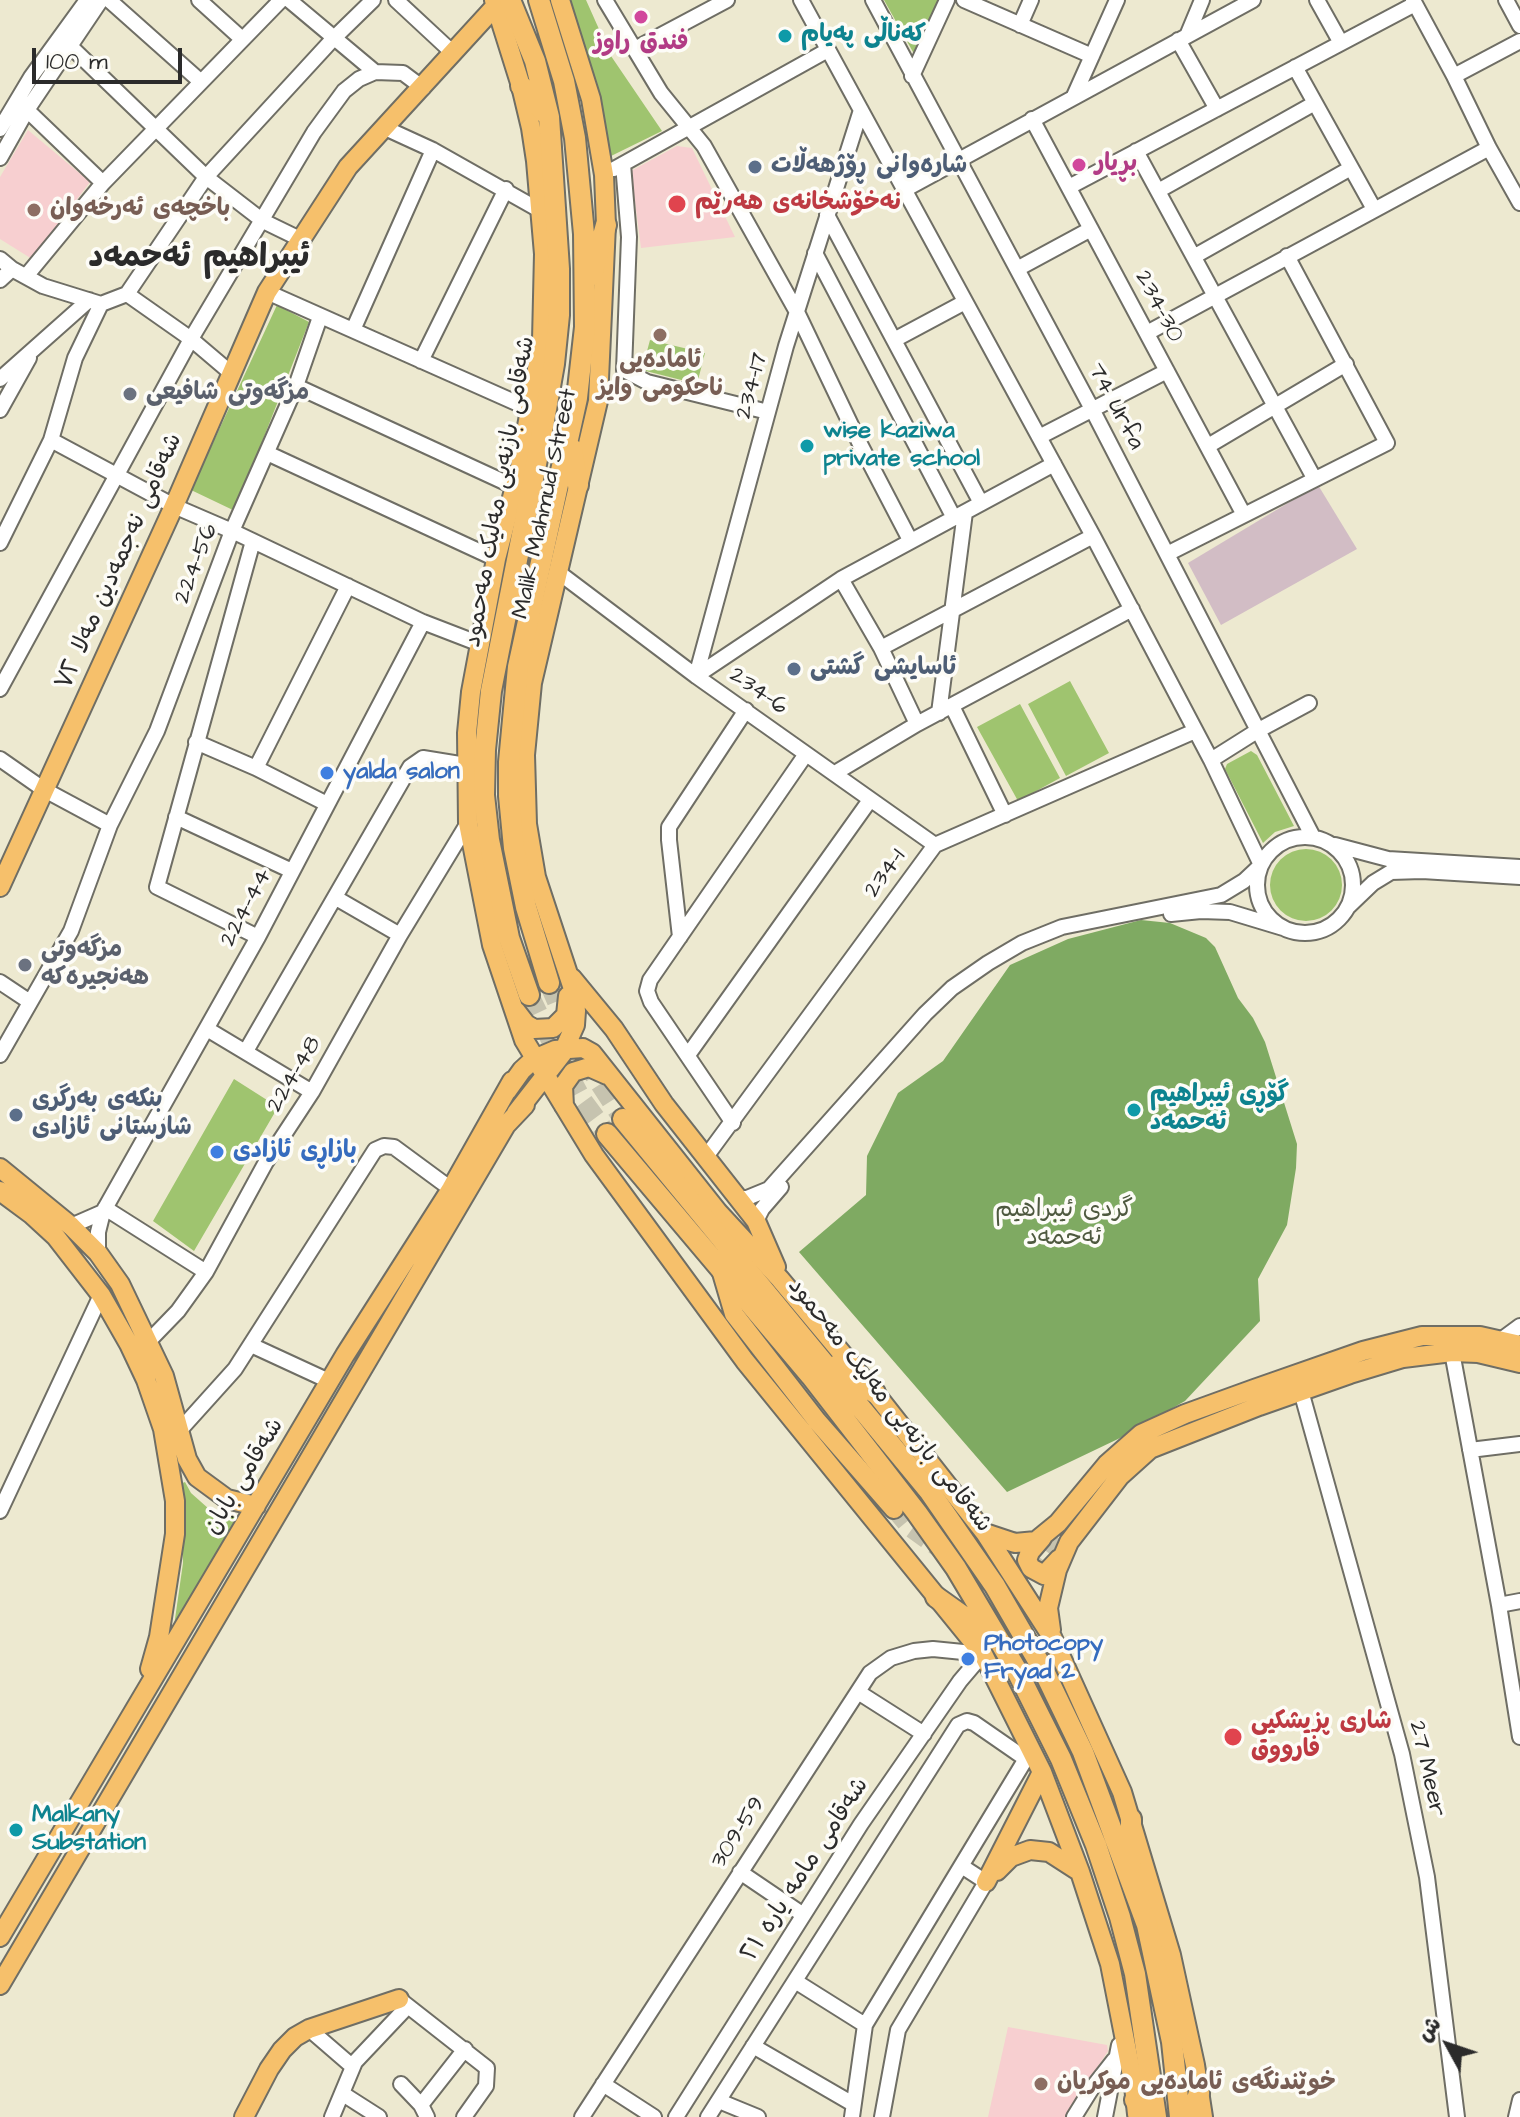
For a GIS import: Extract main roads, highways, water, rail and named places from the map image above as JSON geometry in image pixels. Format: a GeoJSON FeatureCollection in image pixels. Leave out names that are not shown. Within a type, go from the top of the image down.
{"type":"FeatureCollection","features":[{"type":"Feature","properties":{"kind":"highway","name":"شەقامی بازنەیی مەلیک مەحمود"},"geometry":{"type":"LineString","coordinates":[[539,0],[564,81],[581,183],[585,302],[582,361],[570,435],[518,667],[509,762],[514,848],[526,907],[549,983]]}},
{"type":"Feature","properties":{"kind":"highway"},"geometry":{"type":"LineString","coordinates":[[548,23],[558,0]]}},
{"type":"Feature","properties":{"kind":"highway","name":"شەقامی بازنەیی مەلیک مەحمود"},"geometry":{"type":"LineString","coordinates":[[500,2],[535,61],[549,117],[558,220],[559,315],[543,428],[491,691],[485,750],[484,795],[489,840],[509,938],[529,995]]}},
{"type":"Feature","properties":{"kind":"highway"},"geometry":{"type":"LineString","coordinates":[[521,86],[549,117]]}},
{"type":"Feature","properties":{"kind":"highway"},"geometry":{"type":"LineString","coordinates":[[585,302],[606,225]]}},
{"type":"Feature","properties":{"kind":"highway"},"geometry":{"type":"LineString","coordinates":[[517,477],[543,428]]}},
{"type":"Feature","properties":{"kind":"highway"},"geometry":{"type":"LineString","coordinates":[[570,435],[578,485]]}},
{"type":"Feature","properties":{"kind":"highway"},"geometry":{"type":"LineString","coordinates":[[514,848],[527,824]]}},
{"type":"Feature","properties":{"kind":"highway","name":"شەقامی بازنەیی مەلیک مەحمود"},"geometry":{"type":"LineString","coordinates":[[623,1119],[930,1492],[995,1586],[1044,1671],[1083,1752],[1147,1925],[1172,2042],[1180,2117]]}},
{"type":"Feature","properties":{"kind":"highway","name":"شەقامی بازنەیی مەلیک مەحمود"},"geometry":{"type":"LineString","coordinates":[[607,1134],[811,1376],[917,1513],[956,1568],[1001,1643],[1061,1759],[1096,1845],[1120,1917],[1135,1974],[1156,2117]]}},
{"type":"Feature","properties":{"kind":"highway"},"geometry":{"type":"LineString","coordinates":[[819,1355],[875,1393]]}},
{"type":"Feature","properties":{"kind":"highway"},"geometry":{"type":"LineString","coordinates":[[936,1597],[1001,1643]]}},
{"type":"Feature","properties":{"kind":"highway"},"geometry":{"type":"LineString","coordinates":[[1131,1819],[1132,1879]]}},
{"type":"Feature","properties":{"kind":"highway"},"geometry":{"type":"LineString","coordinates":[[1191,2117],[1199,2093]]}},
{"type":"Feature","properties":{"kind":"highway"},"geometry":{"type":"LineString","coordinates":[[1136,2108],[1147,2117]]}},
{"type":"Feature","properties":{"kind":"main road","name":"Malik Mahmud Street"},"geometry":{"type":"LineString","coordinates":[[558,0],[591,99],[604,175],[606,225],[598,401],[532,683],[525,755],[527,824],[536,877],[566,970]]}},
{"type":"Feature","properties":{"kind":"main road","name":"شەقامی نەجمەدین مەلا ٧٢"},"geometry":{"type":"LineString","coordinates":[[0,887],[174,506],[267,292],[348,167],[500,2]]}},
{"type":"Feature","properties":{"kind":"main road"},"geometry":{"type":"LineString","coordinates":[[500,2],[536,161],[544,254],[542,340],[517,477],[496,559],[471,692],[466,765],[468,823],[492,945],[524,1040],[594,1155],[745,1361],[983,1654],[1029,1754],[1042,1772],[1080,1872],[1110,1964],[1121,2048],[1136,2108]]}},
{"type":"Feature","properties":{"kind":"main road"},"geometry":{"type":"LineString","coordinates":[[512,1007],[534,1029],[543,1030],[561,1022],[569,1005],[566,970]]}},
{"type":"Feature","properties":{"kind":"main road"},"geometry":{"type":"LineString","coordinates":[[555,1092],[575,1025],[574,992],[566,970]]}},
{"type":"Feature","properties":{"kind":"main road"},"geometry":{"type":"LineString","coordinates":[[566,970],[614,1029],[664,1104],[756,1221],[780,1279]]}},
{"type":"Feature","properties":{"kind":"main road","name":"شەقامی بابان"},"geometry":{"type":"LineString","coordinates":[[0,1937],[329,1381],[451,1189],[507,1091],[519,1063],[524,1040]]}},
{"type":"Feature","properties":{"kind":"main road"},"geometry":{"type":"LineString","coordinates":[[507,1091],[522,1070],[535,1059],[566,1048],[583,1048],[592,1053],[718,1212],[780,1279],[875,1393],[985,1533],[1052,1637],[1122,1792],[1171,1955],[1203,2117]]}},
{"type":"Feature","properties":{"kind":"main road"},"geometry":{"type":"LineString","coordinates":[[0,1985],[516,1113],[535,1098],[555,1092],[573,1072],[589,1067],[613,1079]]}},
{"type":"Feature","properties":{"kind":"main road"},"geometry":{"type":"LineString","coordinates":[[0,1168],[71,1226],[98,1253],[120,1284],[148,1342],[175,1501],[175,1534],[159,1637],[142,1694]]}},
{"type":"Feature","properties":{"kind":"main road"},"geometry":{"type":"LineString","coordinates":[[0,1191],[56,1237],[101,1295],[129,1344],[155,1378],[180,1430],[187,1459],[203,1483],[227,1499],[256,1506]]}},
{"type":"Feature","properties":{"kind":"main road"},"geometry":{"type":"LineString","coordinates":[[673,1263],[734,1314],[817,1421],[894,1509]]}},
{"type":"Feature","properties":{"kind":"main road"},"geometry":{"type":"LineString","coordinates":[[722,1273],[734,1314]]}},
{"type":"Feature","properties":{"kind":"main road"},"geometry":{"type":"LineString","coordinates":[[1385,1363],[1301,1391],[1150,1449],[1114,1483],[1079,1526],[1048,1573],[1036,1573],[1031,1568],[1027,1560],[1030,1552],[1122,1448],[1141,1434],[1185,1414],[1399,1341],[1452,1334],[1520,1345]]}},
{"type":"Feature","properties":{"kind":"main road"},"geometry":{"type":"LineString","coordinates":[[1064,1529],[1093,1491],[1144,1443],[1194,1420],[1336,1371],[1425,1354],[1478,1353],[1520,1363]]}},
{"type":"Feature","properties":{"kind":"main road"},"geometry":{"type":"LineString","coordinates":[[345,1355],[352,1364],[363,1368]]}},
{"type":"Feature","properties":{"kind":"main road"},"geometry":{"type":"LineString","coordinates":[[329,1381],[348,1393]]}},
{"type":"Feature","properties":{"kind":"main road"},"geometry":{"type":"LineString","coordinates":[[985,1533],[1027,1544],[1044,1536]]}},
{"type":"Feature","properties":{"kind":"main road"},"geometry":{"type":"LineString","coordinates":[[1052,1637],[1048,1608],[1063,1554]]}},
{"type":"Feature","properties":{"kind":"main road"},"geometry":{"type":"LineString","coordinates":[[1042,1772],[986,1882],[1011,1857],[1030,1850],[1049,1852],[1080,1872]]}},
{"type":"Feature","properties":{"kind":"main road"},"geometry":{"type":"LineString","coordinates":[[43,1864],[44,1872],[52,1879],[66,1876]]}},
{"type":"Feature","properties":{"kind":"main road"},"geometry":{"type":"LineString","coordinates":[[20,1903],[34,1904],[42,1916]]}},
{"type":"Feature","properties":{"kind":"main road"},"geometry":{"type":"LineString","coordinates":[[244,2117],[282,2050],[309,2029],[404,2002]]}},
{"type":"Feature","properties":{"kind":"tunnel"},"geometry":{"type":"LineString","coordinates":[[549,983],[568,1027]]}},
{"type":"Feature","properties":{"kind":"tunnel"},"geometry":{"type":"LineString","coordinates":[[529,995],[582,1100],[607,1134]]}},
{"type":"Feature","properties":{"kind":"tunnel"},"geometry":{"type":"LineString","coordinates":[[584,1059],[623,1119]]}},
{"type":"Feature","properties":{"kind":"tunnel"},"geometry":{"type":"LineString","coordinates":[[894,1509],[909,1527],[942,1551]]}},
{"type":"Feature","properties":{"kind":"tunnel"},"geometry":{"type":"LineString","coordinates":[[973,1565],[1003,1571],[1019,1570],[1041,1560],[1064,1529]]}},
{"type":"Feature","properties":{"kind":"place","name":"فندق راوز"},"geometry":{"type":"Point","coordinates":[641,17]}},
{"type":"Feature","properties":{"kind":"place","name":"کەناڵی پەیام"},"geometry":{"type":"Point","coordinates":[785,36]}},
{"type":"Feature","properties":{"kind":"place","name":"بڕیار"},"geometry":{"type":"Point","coordinates":[1079,165]}},
{"type":"Feature","properties":{"kind":"place","name":"شارەوانی ڕۆژهەڵات"},"geometry":{"type":"Point","coordinates":[755,167]}},
{"type":"Feature","properties":{"kind":"place","name":"نەخۆشخانەی هەرێم"},"geometry":{"type":"Point","coordinates":[677,204]}},
{"type":"Feature","properties":{"kind":"place","name":"باخچەی ئەرخەوان"},"geometry":{"type":"Point","coordinates":[34,210]}},
{"type":"Feature","properties":{"kind":"place","name":"ئامادەیی ناحکومی وایز"},"geometry":{"type":"Point","coordinates":[660,335]}},
{"type":"Feature","properties":{"kind":"place","name":"مزگەوتی شافیعی"},"geometry":{"type":"Point","coordinates":[130,394]}},
{"type":"Feature","properties":{"kind":"place","name":"wise kaziwa private school"},"geometry":{"type":"Point","coordinates":[807,446]}},
{"type":"Feature","properties":{"kind":"place","name":"ئاسایشی گشتی"},"geometry":{"type":"Point","coordinates":[794,669]}},
{"type":"Feature","properties":{"kind":"place","name":"yalda salon"},"geometry":{"type":"Point","coordinates":[327,773]}},
{"type":"Feature","properties":{"kind":"place","name":"مزگەوتی ھەنجیرەکە"},"geometry":{"type":"Point","coordinates":[25,965]}},
{"type":"Feature","properties":{"kind":"place","name":"گۆڕی ئیبراھیم ئەحمەد"},"geometry":{"type":"Point","coordinates":[1134,1110]}},
{"type":"Feature","properties":{"kind":"place","name":"بنکەی بەرگری شارستانی ئازادی"},"geometry":{"type":"Point","coordinates":[16,1115]}},
{"type":"Feature","properties":{"kind":"place","name":"بازاڕی ئازادی"},"geometry":{"type":"Point","coordinates":[217,1152]}},
{"type":"Feature","properties":{"kind":"place","name":"Photocopy Fryad 2"},"geometry":{"type":"Point","coordinates":[968,1659]}},
{"type":"Feature","properties":{"kind":"place","name":"شاری پزیشکیی فارووق"},"geometry":{"type":"Point","coordinates":[1233,1737]}},
{"type":"Feature","properties":{"kind":"place","name":"Malkany Substation"},"geometry":{"type":"Point","coordinates":[16,1830]}},
{"type":"Feature","properties":{"kind":"place","name":"خوێندنگەی ئامادەیی موکریان"},"geometry":{"type":"Point","coordinates":[1041,2084]}},
{"type":"Feature","properties":{"kind":"district","name":"ئیبراهیم ئەحمەد"},"geometry":{"type":"Point","coordinates":[199,259]}},
{"type":"Feature","properties":{"kind":"park label","name":"گردی ئیبراھیم ئەحمەد"},"geometry":{"type":"Point","coordinates":[1064,1225]}}]}
